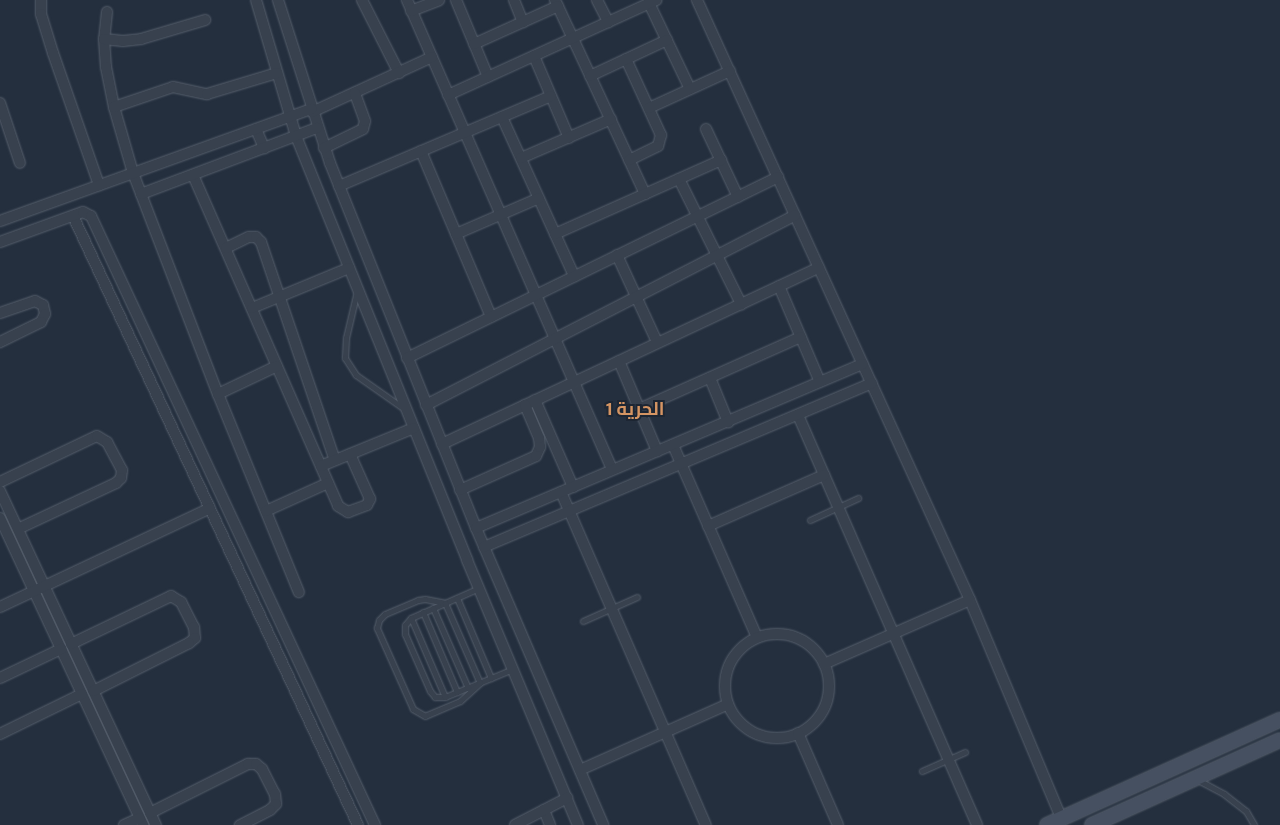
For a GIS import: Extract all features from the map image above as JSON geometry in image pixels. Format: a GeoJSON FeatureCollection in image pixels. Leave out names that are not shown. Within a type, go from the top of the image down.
{"type":"FeatureCollection","features":[{"type":"Feature","properties":{"kind":"street"},"geometry":{"type":"LineString","coordinates":[[41,0],[42,14],[53,53],[99,185]]}},
{"type":"Feature","properties":{"kind":"street"},"geometry":{"type":"LineString","coordinates":[[256,0],[296,136],[479,588],[578,825]]}},
{"type":"Feature","properties":{"kind":"street"},"geometry":{"type":"LineString","coordinates":[[278,0],[324,148],[460,490],[603,825]]}},
{"type":"Feature","properties":{"kind":"street"},"geometry":{"type":"LineString","coordinates":[[362,0],[399,73]]}},
{"type":"Feature","properties":{"kind":"street"},"geometry":{"type":"LineString","coordinates":[[406,0],[612,469]]}},
{"type":"Feature","properties":{"kind":"street"},"geometry":{"type":"LineString","coordinates":[[411,11],[439,0]]}},
{"type":"Feature","properties":{"kind":"street"},"geometry":{"type":"LineString","coordinates":[[456,0],[488,77]]}},
{"type":"Feature","properties":{"kind":"street"},"geometry":{"type":"LineString","coordinates":[[514,0],[523,22]]}},
{"type":"Feature","properties":{"kind":"street"},"geometry":{"type":"LineString","coordinates":[[597,0],[608,22]]}},
{"type":"Feature","properties":{"kind":"street"},"geometry":{"type":"LineString","coordinates":[[697,0],[970,600],[1061,818]]}},
{"type":"Feature","properties":{"kind":"street"},"geometry":{"type":"LineString","coordinates":[[448,95],[652,2],[690,89]]}},
{"type":"Feature","properties":{"kind":"street"},"geometry":{"type":"LineString","coordinates":[[474,44],[523,22],[557,3],[645,194]]}},
{"type":"Feature","properties":{"kind":"street"},"geometry":{"type":"LineString","coordinates":[[108,12],[104,39],[106,67],[114,107],[133,173],[218,394],[299,592]]}},
{"type":"Feature","properties":{"kind":"street"},"geometry":{"type":"LineString","coordinates":[[104,39],[123,41],[141,39],[206,20]]}},
{"type":"Feature","properties":{"kind":"street"},"geometry":{"type":"LineString","coordinates":[[590,76],[667,40]]}},
{"type":"Feature","properties":{"kind":"street"},"geometry":{"type":"LineString","coordinates":[[534,56],[569,138]]}},
{"type":"Feature","properties":{"kind":"street"},"geometry":{"type":"LineString","coordinates":[[0,221],[290,116],[312,111],[432,57]]}},
{"type":"Feature","properties":{"kind":"street"},"geometry":{"type":"LineString","coordinates":[[626,59],[661,135],[658,146],[629,160]]}},
{"type":"Feature","properties":{"kind":"street"},"geometry":{"type":"LineString","coordinates":[[649,108],[730,71]]}},
{"type":"Feature","properties":{"kind":"street"},"geometry":{"type":"LineString","coordinates":[[114,107],[173,87],[182,87],[200,93],[216,92],[277,73]]}},
{"type":"Feature","properties":{"kind":"street"},"geometry":{"type":"LineString","coordinates":[[324,148],[364,129],[365,122],[355,93]]}},
{"type":"Feature","properties":{"kind":"street"},"geometry":{"type":"LineString","coordinates":[[339,186],[552,96]]}},
{"type":"Feature","properties":{"kind":"street"},"geometry":{"type":"LineString","coordinates":[[0,103],[20,164]]}},
{"type":"Feature","properties":{"kind":"street"},"geometry":{"type":"LineString","coordinates":[[502,117],[574,276]]}},
{"type":"Feature","properties":{"kind":"street"},"geometry":{"type":"LineString","coordinates":[[521,158],[611,120]]}},
{"type":"Feature","properties":{"kind":"street"},"geometry":{"type":"LineString","coordinates":[[256,128],[264,148]]}},
{"type":"Feature","properties":{"kind":"street"},"geometry":{"type":"LineString","coordinates":[[141,194],[317,128]]}},
{"type":"Feature","properties":{"kind":"street"},"geometry":{"type":"LineString","coordinates":[[706,128],[738,197]]}},
{"type":"Feature","properties":{"kind":"street"},"geometry":{"type":"LineString","coordinates":[[421,151],[491,317]]}},
{"type":"Feature","properties":{"kind":"street"},"geometry":{"type":"LineString","coordinates":[[555,234],[721,160]]}},
{"type":"Feature","properties":{"kind":"street"},"geometry":{"type":"LineString","coordinates":[[193,175],[338,506],[344,511],[352,512],[369,504],[370,496],[350,454]]}},
{"type":"Feature","properties":{"kind":"street"},"geometry":{"type":"LineString","coordinates":[[407,358],[778,177]]}},
{"type":"Feature","properties":{"kind":"street"},"geometry":{"type":"LineString","coordinates":[[679,179],[741,304]]}},
{"type":"Feature","properties":{"kind":"street"},"geometry":{"type":"LineString","coordinates":[[456,234],[539,198]]}},
{"type":"Feature","properties":{"kind":"street"},"geometry":{"type":"LineString","coordinates":[[0,242],[85,212],[91,216],[375,825]]}},
{"type":"Feature","properties":{"kind":"street"},"geometry":{"type":"LineString","coordinates":[[426,405],[554,337],[795,215]]}},
{"type":"Feature","properties":{"kind":"street"},"geometry":{"type":"LineString","coordinates":[[73,216],[358,825]]}},
{"type":"Feature","properties":{"kind":"street"},"geometry":{"type":"LineString","coordinates":[[226,248],[249,237],[259,240],[281,295],[335,460]]}},
{"type":"Feature","properties":{"kind":"street"},"geometry":{"type":"LineString","coordinates":[[617,255],[657,342]]}},
{"type":"Feature","properties":{"kind":"street"},"geometry":{"type":"LineString","coordinates":[[442,444],[819,267]]}},
{"type":"Feature","properties":{"kind":"street"},"geometry":{"type":"LineString","coordinates":[[252,308],[349,268]]}},
{"type":"Feature","properties":{"kind":"street"},"geometry":{"type":"LineString","coordinates":[[778,286],[820,382]]}},
{"type":"Feature","properties":{"kind":"street"},"geometry":{"type":"LineString","coordinates":[[0,313],[35,301],[43,306],[45,314],[41,322],[0,342]]}},
{"type":"Feature","properties":{"kind":"street"},"geometry":{"type":"LineString","coordinates":[[639,409],[801,337]]}},
{"type":"Feature","properties":{"kind":"street"},"geometry":{"type":"LineString","coordinates":[[619,361],[657,451]]}},
{"type":"Feature","properties":{"kind":"street"},"geometry":{"type":"LineString","coordinates":[[476,528],[863,364]]}},
{"type":"Feature","properties":{"kind":"street"},"geometry":{"type":"LineString","coordinates":[[218,394],[277,366]]}},
{"type":"Feature","properties":{"kind":"street"},"geometry":{"type":"LineString","coordinates":[[710,378],[728,422]]}},
{"type":"Feature","properties":{"kind":"street"},"geometry":{"type":"LineString","coordinates":[[484,548],[872,384]]}},
{"type":"Feature","properties":{"kind":"street"},"geometry":{"type":"LineString","coordinates":[[536,400],[573,487]]}},
{"type":"Feature","properties":{"kind":"street"},"geometry":{"type":"LineString","coordinates":[[460,490],[532,458],[540,448],[539,438],[525,405]]}},
{"type":"Feature","properties":{"kind":"street"},"geometry":{"type":"LineString","coordinates":[[798,415],[977,825]]}},
{"type":"Feature","properties":{"kind":"street"},"geometry":{"type":"LineString","coordinates":[[321,466],[414,428]]}},
{"type":"Feature","properties":{"kind":"street"},"geometry":{"type":"LineString","coordinates":[[539,438],[550,434]]}},
{"type":"Feature","properties":{"kind":"street"},"geometry":{"type":"LineString","coordinates":[[0,482],[97,436],[107,442],[122,470],[121,478],[116,483],[18,529]]}},
{"type":"Feature","properties":{"kind":"street"},"geometry":{"type":"LineString","coordinates":[[673,445],[757,638]]}},
{"type":"Feature","properties":{"kind":"street"},"geometry":{"type":"LineString","coordinates":[[708,526],[824,476]]}},
{"type":"Feature","properties":{"kind":"street"},"geometry":{"type":"LineString","coordinates":[[266,512],[328,483]]}},
{"type":"Feature","properties":{"kind":"street"},"geometry":{"type":"LineString","coordinates":[[0,490],[156,825]]}},
{"type":"Feature","properties":{"kind":"street"},"geometry":{"type":"LineString","coordinates":[[561,492],[706,825]]}},
{"type":"Feature","properties":{"kind":"street"},"geometry":{"type":"LineString","coordinates":[[0,607],[210,508]]}},
{"type":"Feature","properties":{"kind":"street"},"geometry":{"type":"LineString","coordinates":[[0,518],[4,534],[35,591],[141,821],[124,825]]}},
{"type":"Feature","properties":{"kind":"street"},"geometry":{"type":"LineString","coordinates":[[72,644],[171,596],[181,602],[194,627],[195,638],[190,643],[93,690]]}},
{"type":"Feature","properties":{"kind":"street"},"geometry":{"type":"LineString","coordinates":[[824,664],[970,600]]}},
{"type":"Feature","properties":{"kind":"street"},"geometry":{"type":"LineString","coordinates":[[780,634],[803,641],[815,651],[824,664],[829,680],[828,696],[822,711],[812,724],[798,733],[782,738],[765,736],[750,730],[737,719],[728,704],[725,688],[727,672],[733,658],[744,646],[757,638],[780,634]]}},
{"type":"Feature","properties":{"kind":"street"},"geometry":{"type":"LineString","coordinates":[[0,678],[61,649]]}},
{"type":"Feature","properties":{"kind":"street"},"geometry":{"type":"LineString","coordinates":[[0,734],[82,694]]}},
{"type":"Feature","properties":{"kind":"street"},"geometry":{"type":"LineString","coordinates":[[580,770],[728,704]]}},
{"type":"Feature","properties":{"kind":"street"},"geometry":{"type":"LineString","coordinates":[[1046,825],[1280,720]]}},
{"type":"Feature","properties":{"kind":"street"},"geometry":{"type":"LineString","coordinates":[[798,733],[838,825]]}},
{"type":"Feature","properties":{"kind":"street"},"geometry":{"type":"LineString","coordinates":[[1092,825],[1280,740]]}},
{"type":"Feature","properties":{"kind":"street"},"geometry":{"type":"LineString","coordinates":[[150,813],[248,764],[256,764],[262,769],[275,794],[276,804],[270,810],[240,825]]}},
{"type":"Feature","properties":{"kind":"street"},"geometry":{"type":"LineString","coordinates":[[1126,789],[1134,806]]}},
{"type":"Feature","properties":{"kind":"street"},"geometry":{"type":"LineString","coordinates":[[516,825],[567,798]]}},
{"type":"Feature","properties":{"kind":"street"},"geometry":{"type":"LineString","coordinates":[[544,810],[550,825]]}},
{"type":"Feature","properties":{"kind":"lane"},"geometry":{"type":"LineString","coordinates":[[357,288],[346,338],[345,358],[356,375],[407,410]]}},
{"type":"Feature","properties":{"kind":"lane"},"geometry":{"type":"LineString","coordinates":[[810,520],[858,498]]}},
{"type":"Feature","properties":{"kind":"lane"},"geometry":{"type":"LineString","coordinates":[[479,588],[423,612],[411,618],[405,625],[405,634],[430,692],[436,697],[445,697],[514,669]]}},
{"type":"Feature","properties":{"kind":"lane"},"geometry":{"type":"LineString","coordinates":[[583,621],[637,597]]}},
{"type":"Feature","properties":{"kind":"lane"},"geometry":{"type":"LineString","coordinates":[[456,598],[491,678]]}},
{"type":"Feature","properties":{"kind":"lane"},"geometry":{"type":"LineString","coordinates":[[445,603],[422,599],[385,614],[377,624],[380,636],[413,709],[420,715],[433,714],[460,701],[480,683]]}},
{"type":"Feature","properties":{"kind":"lane"},"geometry":{"type":"LineString","coordinates":[[445,603],[480,683]]}},
{"type":"Feature","properties":{"kind":"lane"},"geometry":{"type":"LineString","coordinates":[[434,608],[468,688]]}},
{"type":"Feature","properties":{"kind":"lane"},"geometry":{"type":"LineString","coordinates":[[423,612],[457,692]]}},
{"type":"Feature","properties":{"kind":"lane"},"geometry":{"type":"LineString","coordinates":[[411,618],[445,697]]}},
{"type":"Feature","properties":{"kind":"lane"},"geometry":{"type":"LineString","coordinates":[[922,771],[965,752]]}},
{"type":"Feature","properties":{"kind":"lane"},"geometry":{"type":"LineString","coordinates":[[1196,778],[1224,794],[1246,811],[1254,825]]}},
{"type":"Feature","properties":{"kind":"district","name":"الحرية 1"},"geometry":{"type":"Point","coordinates":[635,409]}}]}
